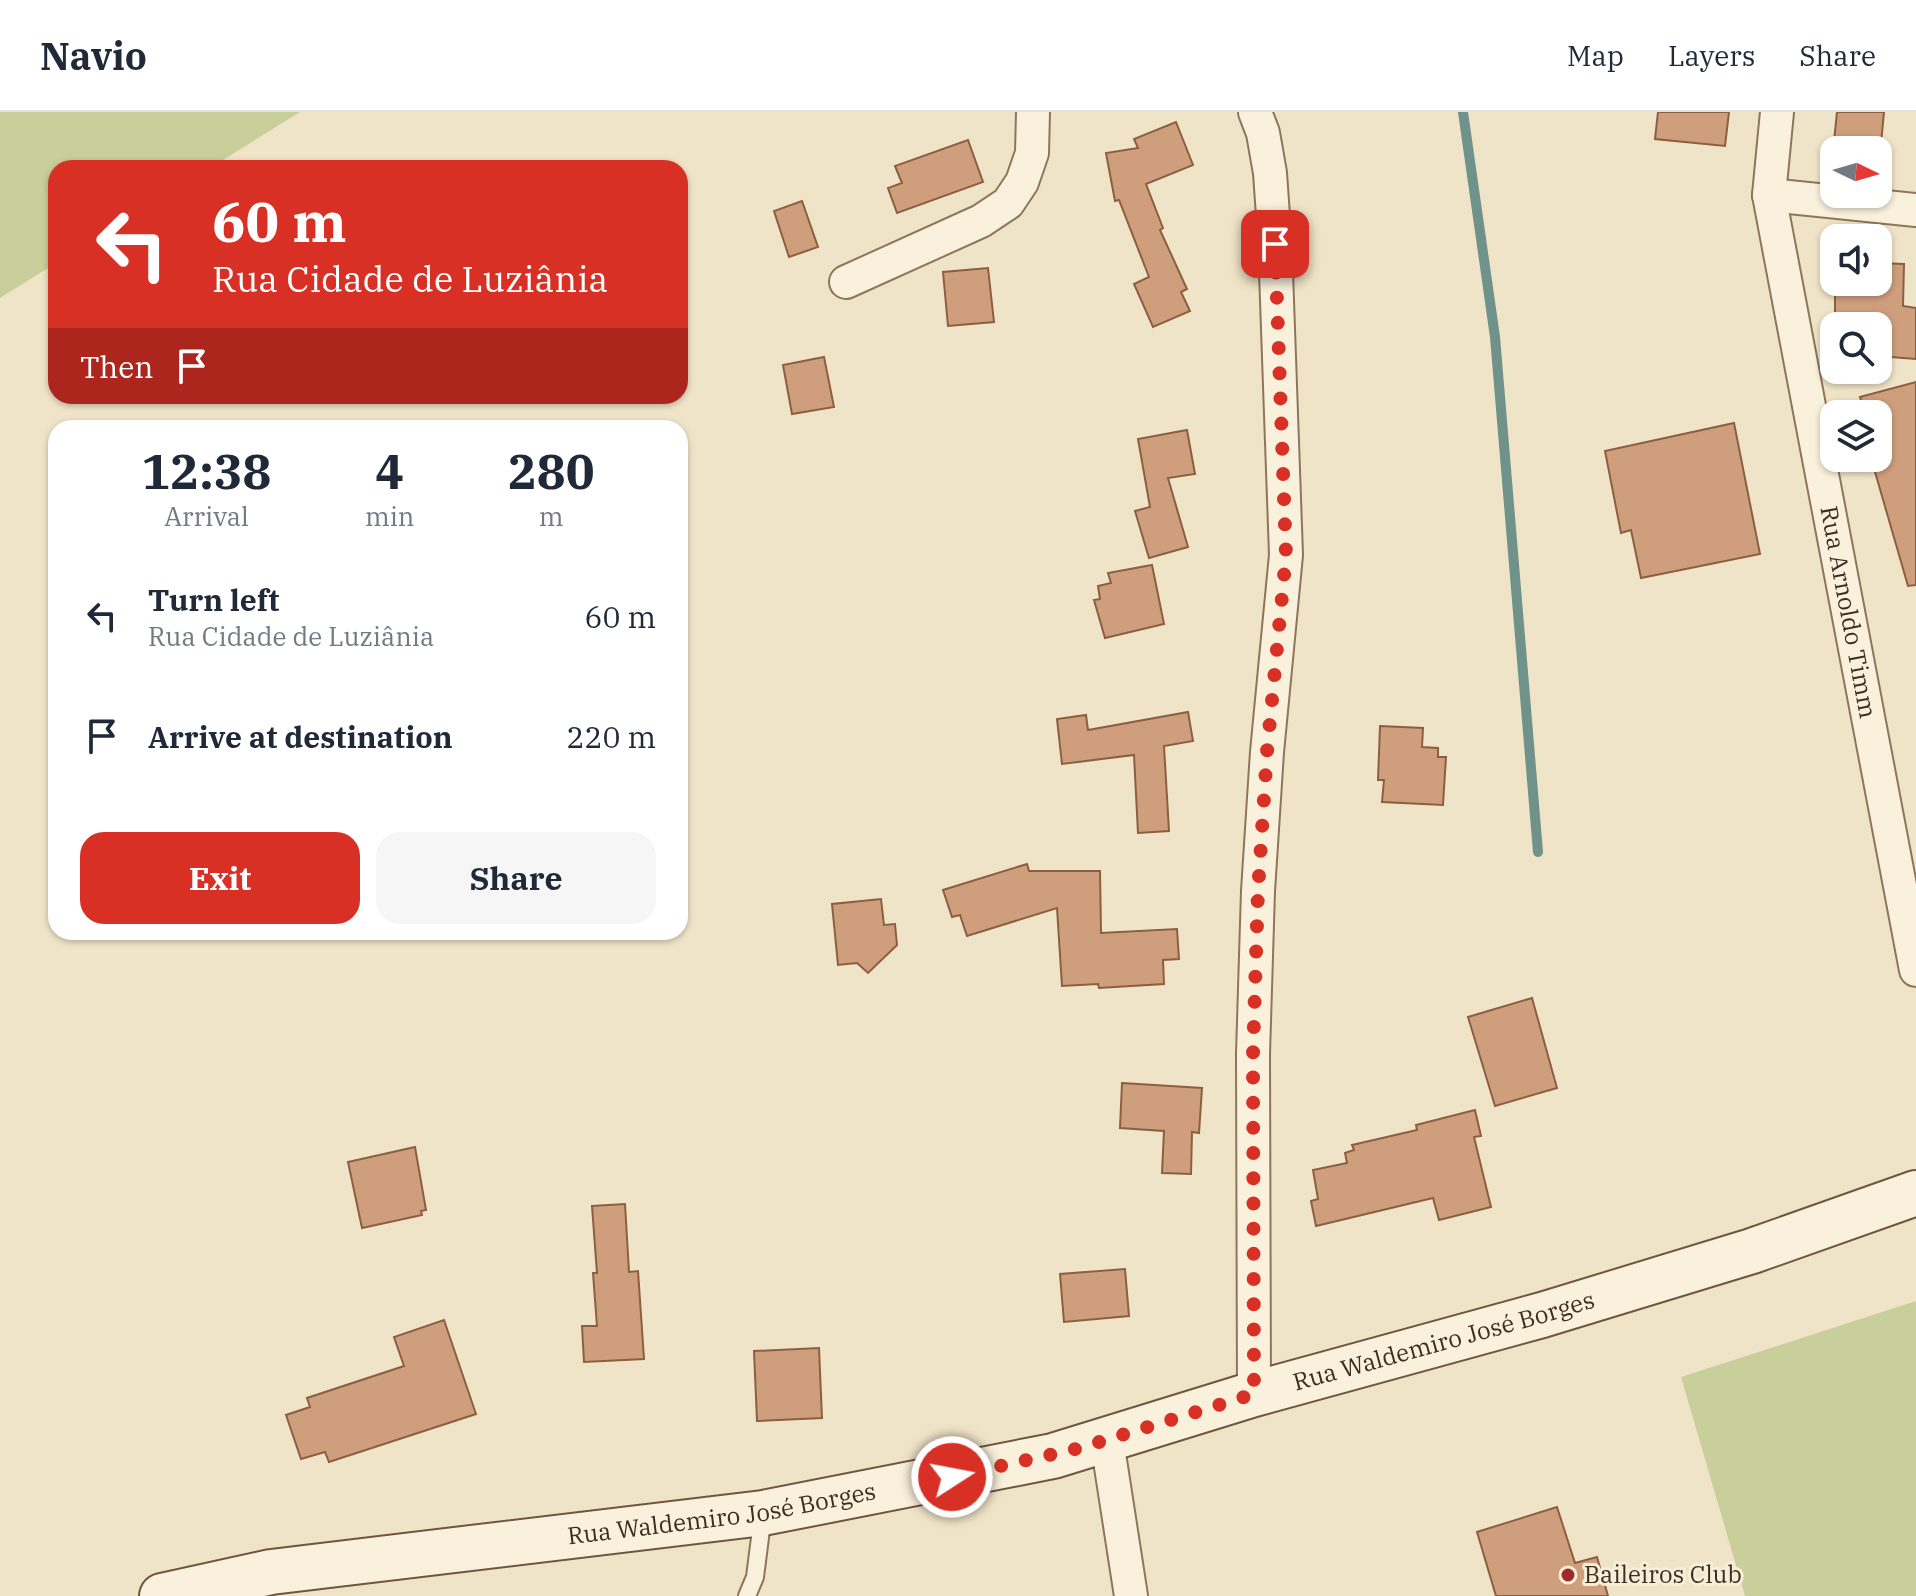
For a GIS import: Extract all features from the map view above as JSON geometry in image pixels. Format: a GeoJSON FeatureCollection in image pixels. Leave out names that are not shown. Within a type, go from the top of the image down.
{"type":"FeatureCollection","features":[{"type":"Feature","properties":{"kind":"main road","name":"Rua Waldemiro José Borges"},"geometry":{"type":"LineString","coordinates":[[162,1596],[271,1572],[763,1513],[982,1471],[1107,1441],[1254,1394],[1542,1315],[1722,1261],[1916,1193]]}},
{"type":"Feature","properties":{"kind":"street"},"geometry":{"type":"LineString","coordinates":[[846,282],[981,221],[1008,203],[1022,182],[1032,153],[1033,112]]}},
{"type":"Feature","properties":{"kind":"street"},"geometry":{"type":"LineString","coordinates":[[1254,1394],[1253,1054],[1257,905],[1267,752],[1286,555],[1275,244],[1270,173],[1263,133],[1255,112]]}},
{"type":"Feature","properties":{"kind":"street","name":"Rua Arnoldo Timm"},"geometry":{"type":"LineString","coordinates":[[1777,112],[1769,195],[1916,970]]}},
{"type":"Feature","properties":{"kind":"street"},"geometry":{"type":"LineString","coordinates":[[1769,195],[1916,210]]}},
{"type":"Feature","properties":{"kind":"street"},"geometry":{"type":"LineString","coordinates":[[1107,1441],[1131,1596]]}},
{"type":"Feature","properties":{"kind":"lane"},"geometry":{"type":"LineString","coordinates":[[747,1596],[755,1577],[763,1513]]}},
{"type":"Feature","properties":{"kind":"green space"},"geometry":{"type":"Polygon","coordinates":[[[0,112],[300,112],[223,160],[48,160],[48,268],[0,298],[0,112]]]}},
{"type":"Feature","properties":{"kind":"green space"},"geometry":{"type":"Polygon","coordinates":[[[1916,1301],[1916,1596],[1745,1596],[1681,1377],[1916,1301]]]}},
{"type":"Feature","properties":{"kind":"building"},"geometry":{"type":"Polygon","coordinates":[[[1658,112],[1729,112],[1725,146],[1655,139],[1658,112]]]}},
{"type":"Feature","properties":{"kind":"building"},"geometry":{"type":"Polygon","coordinates":[[[1837,112],[1884,112],[1882,136],[1835,136],[1837,112]]]}},
{"type":"Feature","properties":{"kind":"building"},"geometry":{"type":"Polygon","coordinates":[[[1176,122],[1193,165],[1146,184],[1163,228],[1160,230],[1187,289],[1181,292],[1190,311],[1153,327],[1134,284],[1149,277],[1119,200],[1115,201],[1106,153],[1138,148],[1134,139],[1176,122]]]}},
{"type":"Feature","properties":{"kind":"building"},"geometry":{"type":"Polygon","coordinates":[[[968,140],[983,182],[897,213],[888,188],[902,183],[895,166],[968,140]]]}},
{"type":"Feature","properties":{"kind":"building"},"geometry":{"type":"Polygon","coordinates":[[[802,201],[818,247],[789,257],[774,211],[802,201]]]}},
{"type":"Feature","properties":{"kind":"building"},"geometry":{"type":"Polygon","coordinates":[[[1892,264],[1904,264],[1903,306],[1916,308],[1916,359],[1892,357],[1892,312],[1835,312],[1835,296],[1892,296],[1892,264]]]}},
{"type":"Feature","properties":{"kind":"building"},"geometry":{"type":"Polygon","coordinates":[[[988,268],[994,322],[948,326],[943,272],[988,268]]]}},
{"type":"Feature","properties":{"kind":"building"},"geometry":{"type":"Polygon","coordinates":[[[824,357],[834,407],[792,414],[783,365],[824,357]]]}},
{"type":"Feature","properties":{"kind":"building"},"geometry":{"type":"Polygon","coordinates":[[[1916,382],[1916,585],[1908,586],[1875,472],[1892,472],[1892,400],[1861,400],[1860,397],[1916,382]]]}},
{"type":"Feature","properties":{"kind":"building"},"geometry":{"type":"Polygon","coordinates":[[[1734,423],[1760,554],[1641,578],[1631,530],[1621,533],[1605,451],[1734,423]]]}},
{"type":"Feature","properties":{"kind":"building"},"geometry":{"type":"Polygon","coordinates":[[[1187,430],[1195,474],[1168,478],[1188,547],[1149,558],[1135,511],[1150,507],[1138,439],[1187,430]]]}},
{"type":"Feature","properties":{"kind":"building"},"geometry":{"type":"Polygon","coordinates":[[[1152,565],[1164,624],[1105,638],[1094,600],[1100,599],[1098,586],[1111,583],[1108,573],[1152,565]]]}},
{"type":"Feature","properties":{"kind":"building"},"geometry":{"type":"Polygon","coordinates":[[[1188,712],[1193,741],[1164,746],[1169,831],[1138,833],[1134,755],[1062,764],[1057,719],[1086,715],[1088,730],[1188,712]]]}},
{"type":"Feature","properties":{"kind":"building"},"geometry":{"type":"Polygon","coordinates":[[[1380,726],[1423,728],[1422,747],[1438,748],[1438,757],[1446,757],[1443,805],[1382,802],[1384,780],[1378,780],[1380,726]]]}},
{"type":"Feature","properties":{"kind":"building"},"geometry":{"type":"Polygon","coordinates":[[[1027,864],[1029,871],[1100,871],[1101,933],[1177,929],[1179,959],[1163,960],[1164,984],[1099,988],[1098,984],[1062,986],[1057,908],[967,936],[960,915],[952,917],[943,890],[1027,864]]]}},
{"type":"Feature","properties":{"kind":"building"},"geometry":{"type":"Polygon","coordinates":[[[881,899],[884,925],[895,924],[897,945],[868,973],[857,963],[838,965],[832,904],[881,899]]]}},
{"type":"Feature","properties":{"kind":"building"},"geometry":{"type":"Polygon","coordinates":[[[1532,998],[1557,1088],[1495,1106],[1468,1017],[1532,998]]]}},
{"type":"Feature","properties":{"kind":"building"},"geometry":{"type":"Polygon","coordinates":[[[1122,1083],[1202,1088],[1199,1133],[1192,1132],[1191,1174],[1162,1173],[1164,1131],[1120,1128],[1122,1083]]]}},
{"type":"Feature","properties":{"kind":"building"},"geometry":{"type":"Polygon","coordinates":[[[1475,1110],[1481,1136],[1474,1137],[1491,1207],[1439,1220],[1433,1198],[1316,1226],[1311,1201],[1318,1199],[1313,1170],[1347,1163],[1345,1153],[1354,1150],[1352,1145],[1417,1130],[1416,1125],[1475,1110]]]}},
{"type":"Feature","properties":{"kind":"building"},"geometry":{"type":"Polygon","coordinates":[[[415,1147],[426,1210],[421,1211],[422,1215],[362,1228],[348,1162],[415,1147]]]}},
{"type":"Feature","properties":{"kind":"building"},"geometry":{"type":"Polygon","coordinates":[[[625,1204],[629,1272],[638,1271],[644,1359],[584,1362],[582,1326],[597,1326],[592,1206],[625,1204]]]}},
{"type":"Feature","properties":{"kind":"building"},"geometry":{"type":"Polygon","coordinates":[[[1125,1269],[1129,1316],[1064,1322],[1060,1274],[1125,1269]]]}},
{"type":"Feature","properties":{"kind":"building"},"geometry":{"type":"Polygon","coordinates":[[[444,1320],[476,1414],[329,1462],[325,1452],[301,1459],[286,1415],[310,1407],[307,1398],[404,1366],[394,1337],[444,1320]]]}},
{"type":"Feature","properties":{"kind":"building"},"geometry":{"type":"Polygon","coordinates":[[[819,1348],[822,1418],[757,1421],[754,1351],[819,1348]]]}},
{"type":"Feature","properties":{"kind":"building"},"geometry":{"type":"Polygon","coordinates":[[[1557,1507],[1575,1563],[1597,1557],[1608,1596],[1496,1596],[1477,1532],[1557,1507]]]}},
{"type":"Feature","properties":{"kind":"waterway"},"geometry":{"type":"LineString","coordinates":[[1463,112],[1495,337],[1538,852]]}},
{"type":"Feature","properties":{"kind":"place","name":"Baileiros Club"},"geometry":{"type":"Point","coordinates":[1568,1575]}},
{"type":"Feature","properties":{"kind":"route"},"geometry":{"type":"LineString","coordinates":[[952,1477],[1053,1456],[1254,1394],[1253,1054],[1258,891],[1267,752],[1286,555],[1275,244]]}}]}
